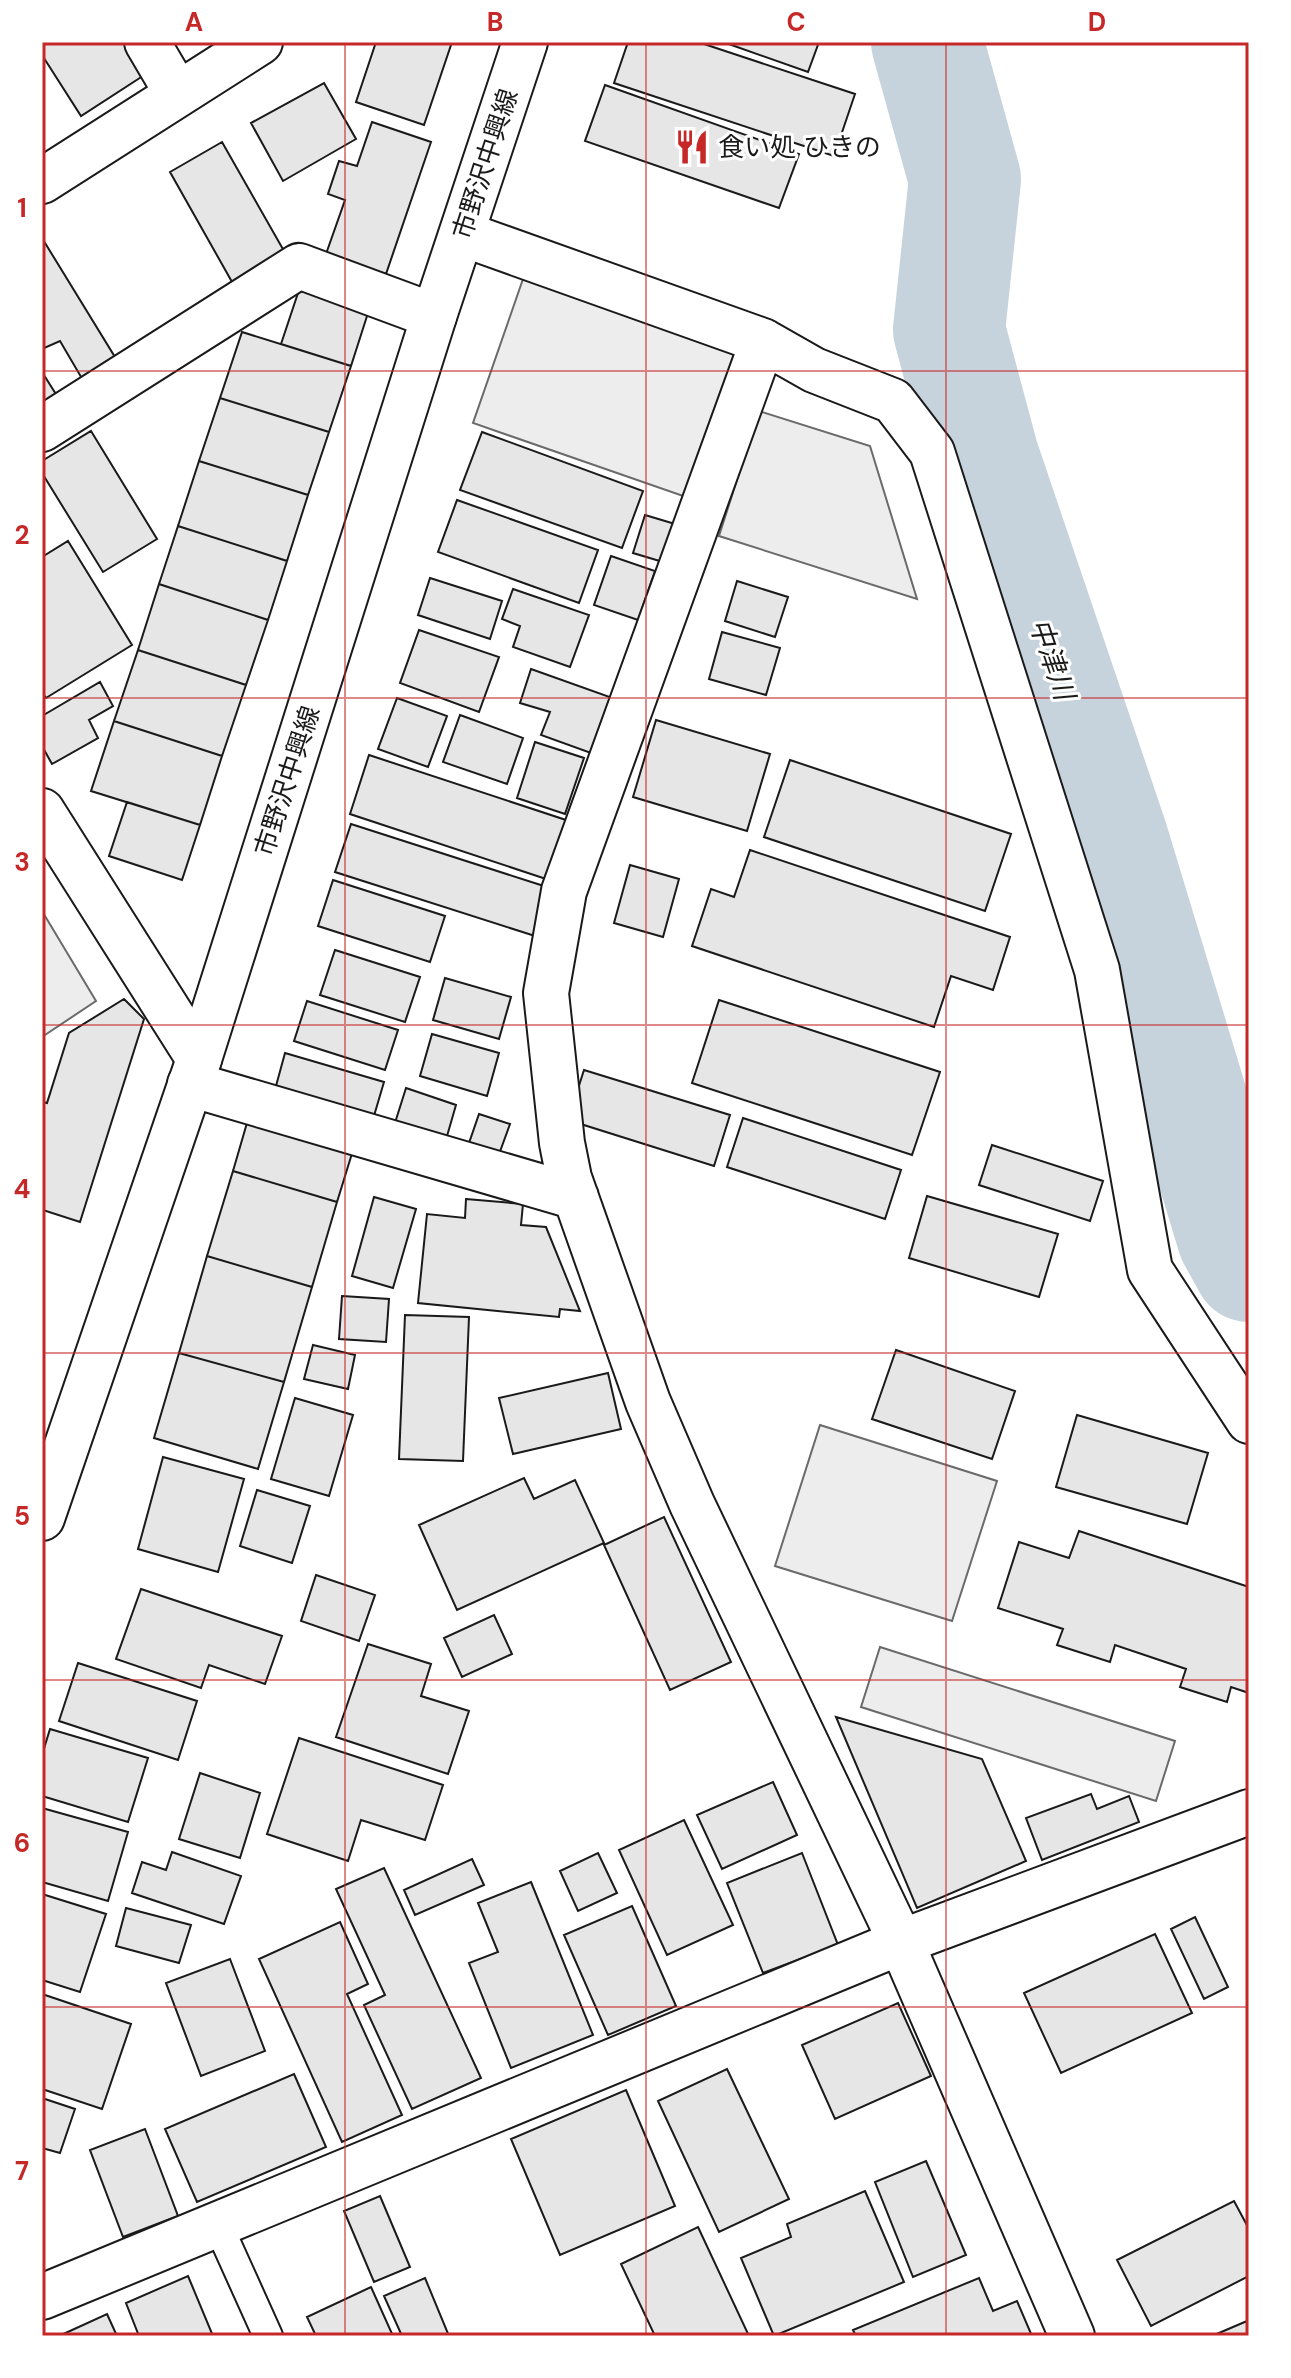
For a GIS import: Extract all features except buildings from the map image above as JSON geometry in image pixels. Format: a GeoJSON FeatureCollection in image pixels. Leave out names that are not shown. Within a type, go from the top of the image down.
{"type":"FeatureCollection","features":[{"type":"Feature","properties":{"kind":"street"},"geometry":{"type":"LineString","coordinates":[[147,42],[177,93]]}},
{"type":"Feature","properties":{"kind":"street"},"geometry":{"type":"LineString","coordinates":[[42,181],[260,42]]}},
{"type":"Feature","properties":{"kind":"street","name":"市野沢中興線"},"geometry":{"type":"LineString","coordinates":[[42,1518],[194,1071],[434,316],[525,42]]}},
{"type":"Feature","properties":{"kind":"street"},"geometry":{"type":"LineString","coordinates":[[463,234],[763,341],[814,370],[893,401],[932,452],[1097,970],[1150,1270],[1249,1421]]}},
{"type":"Feature","properties":{"kind":"street"},"geometry":{"type":"LineString","coordinates":[[42,429],[299,266],[434,316]]}},
{"type":"Feature","properties":{"kind":"street"},"geometry":{"type":"LineString","coordinates":[[763,341],[564,891],[546,993],[562,1143],[576,1197],[648,1402],[692,1504],[901,1942],[1072,2336]]}},
{"type":"Feature","properties":{"kind":"street"},"geometry":{"type":"LineString","coordinates":[[42,811],[194,1071],[576,1197]]}},
{"type":"Feature","properties":{"kind":"street"},"geometry":{"type":"LineString","coordinates":[[42,2297],[901,1942],[1249,1812]]}},
{"type":"Feature","properties":{"kind":"lane"},"geometry":{"type":"LineString","coordinates":[[218,2225],[268,2336]]}},
{"type":"Feature","properties":{"kind":"shaded area"},"geometry":{"type":"Polygon","coordinates":[[[523,279],[736,353],[686,497],[473,423],[523,279]]]}},
{"type":"Feature","properties":{"kind":"shaded area"},"geometry":{"type":"Polygon","coordinates":[[[759,411],[870,446],[917,599],[719,536],[759,411]]]}},
{"type":"Feature","properties":{"kind":"shaded area"},"geometry":{"type":"Polygon","coordinates":[[[42,911],[96,1001],[42,1037],[42,911]]]}},
{"type":"Feature","properties":{"kind":"shaded area"},"geometry":{"type":"Polygon","coordinates":[[[820,1425],[997,1481],[952,1621],[775,1566],[820,1425]]]}},
{"type":"Feature","properties":{"kind":"shaded area"},"geometry":{"type":"Polygon","coordinates":[[[880,1647],[1175,1741],[1156,1801],[861,1707],[880,1647]]]}},
{"type":"Feature","properties":{"kind":"waterway","name":"中津川"},"geometry":{"type":"LineString","coordinates":[[927,42],[965,179],[949,330],[983,457],[1112,838],[1233,1237],[1249,1266]]}},
{"type":"Feature","properties":{"kind":"place","name":"食い処 ひきの"},"geometry":{"type":"Point","coordinates":[692,147]}}]}
